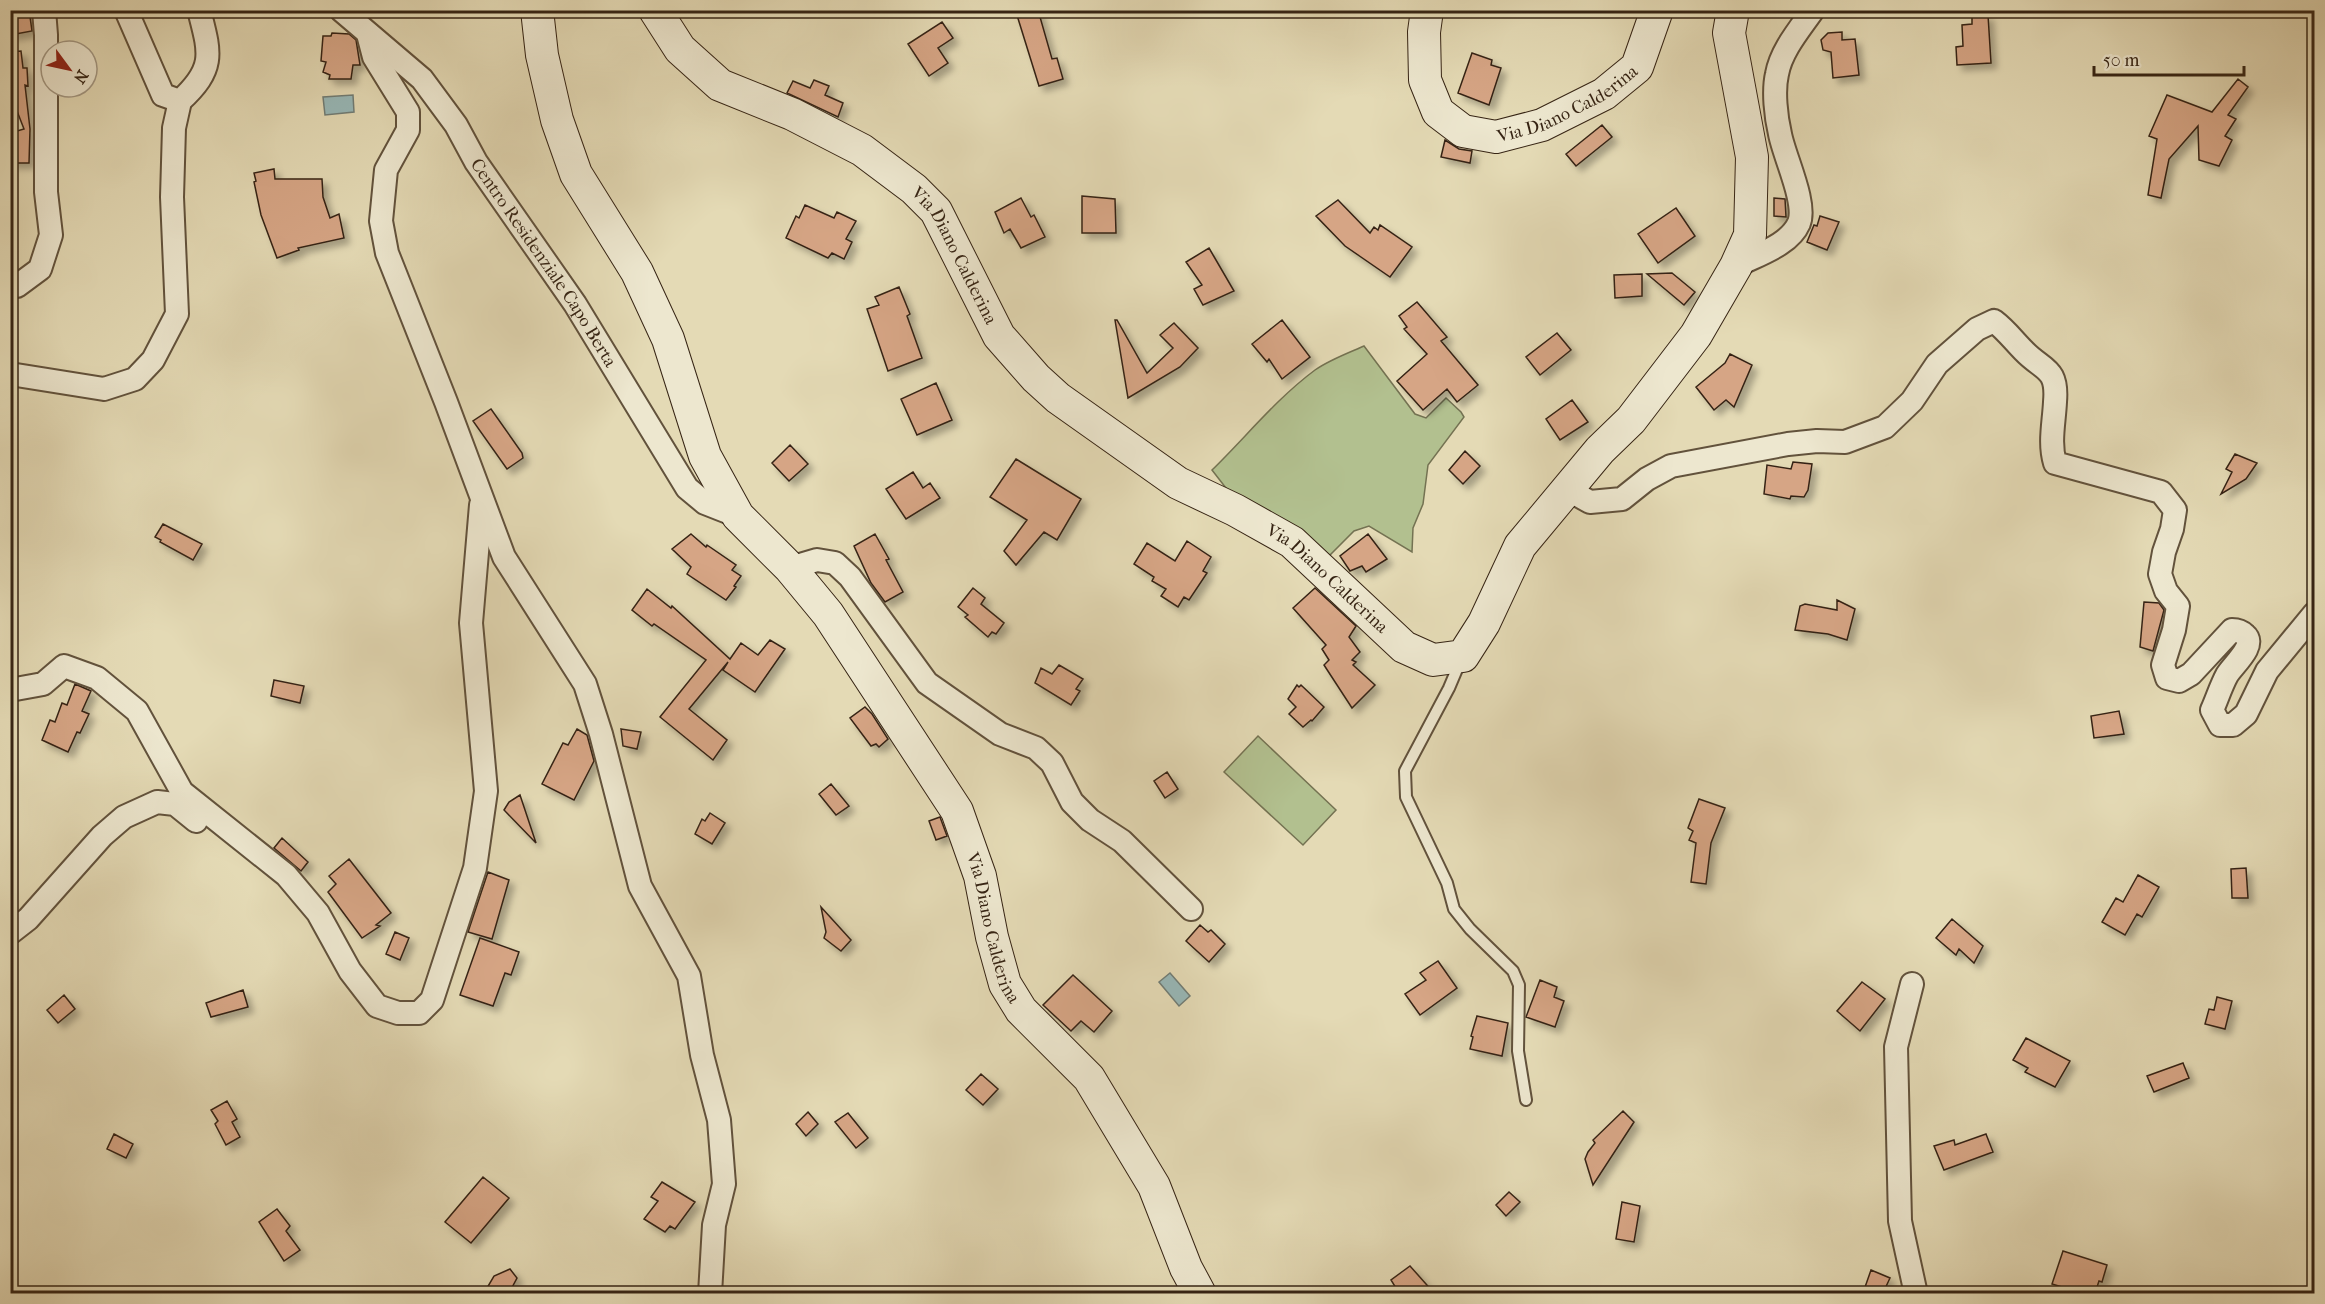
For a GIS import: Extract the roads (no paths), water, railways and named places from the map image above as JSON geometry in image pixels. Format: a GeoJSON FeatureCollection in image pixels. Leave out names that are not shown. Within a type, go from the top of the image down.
{"type":"FeatureCollection","features":[{"type":"Feature","properties":{"kind":"main road","name":"Via Diano Calderina"},"geometry":{"type":"LineString","coordinates":[[537,10],[542,55],[557,120],[576,174],[638,272],[668,339],[705,456],[738,516],[790,568],[828,614],[957,811],[980,876],[992,937],[1005,984],[1021,1010],[1089,1078],[1154,1186],[1186,1269],[1200,1293]]}},
{"type":"Feature","properties":{"kind":"main road","name":"Via Diano Calderina"},"geometry":{"type":"LineString","coordinates":[[655,10],[680,49],[720,85],[792,114],[862,150],[914,189],[936,211],[999,336],[1036,378],[1058,398],[1179,483],[1235,510],[1292,542],[1404,647],[1433,660],[1463,656]]}},
{"type":"Feature","properties":{"kind":"main road","name":"Via Diano Calderina"},"geometry":{"type":"LineString","coordinates":[[1427,10],[1424,32],[1425,80],[1438,112],[1463,131],[1496,137],[1542,125],[1604,94],[1637,67],[1658,10]]}},
{"type":"Feature","properties":{"kind":"main road"},"geometry":{"type":"LineString","coordinates":[[1463,656],[1484,623],[1520,546],[1600,450],[1631,420],[1696,335],[1736,266],[1750,235],[1752,157],[1729,33],[1733,10]]}},
{"type":"Feature","properties":{"kind":"street"},"geometry":{"type":"LineString","coordinates":[[10,286],[17,286],[40,269],[51,236],[46,192],[44,10]]}},
{"type":"Feature","properties":{"kind":"street"},"geometry":{"type":"LineString","coordinates":[[126,10],[163,95],[180,101]]}},
{"type":"Feature","properties":{"kind":"street"},"geometry":{"type":"LineString","coordinates":[[10,374],[104,389],[135,379],[153,360],[177,314],[172,198],[174,128],[180,101],[190,92],[206,69],[209,50],[199,10]]}},
{"type":"Feature","properties":{"kind":"street","name":"Centro Residenziale Capo Berta"},"geometry":{"type":"LineString","coordinates":[[341,10],[422,79],[456,125],[476,162],[575,304],[687,488],[705,503],[738,516]]}},
{"type":"Feature","properties":{"kind":"street"},"geometry":{"type":"LineString","coordinates":[[1736,266],[1785,240],[1798,223],[1801,213],[1797,191],[1779,134],[1777,74],[1787,48],[1813,10]]}},
{"type":"Feature","properties":{"kind":"street"},"geometry":{"type":"LineString","coordinates":[[368,34],[374,57],[408,112],[408,130],[386,170],[381,221],[387,253],[504,557],[585,684],[602,734],[640,886],[689,976],[702,1055],[718,1120],[724,1184],[714,1225],[710,1293]]}},
{"type":"Feature","properties":{"kind":"street"},"geometry":{"type":"LineString","coordinates":[[1567,489],[1590,502],[1622,499],[1671,466],[1788,444],[1817,441],[1845,442],[1885,427],[1912,401],[1937,364],[1977,328],[1994,321],[2008,332],[2025,352],[2045,366],[2054,380],[2056,399],[2051,449],[2055,463],[2161,492],[2175,510],[2160,574],[2166,591],[2178,606],[2174,630],[2163,665],[2167,678],[2179,681],[2191,674],[2232,630],[2247,636],[2248,648],[2228,675],[2212,710],[2220,725],[2233,726],[2246,714],[2267,671],[2314,614]]}},
{"type":"Feature","properties":{"kind":"street"},"geometry":{"type":"LineString","coordinates":[[10,690],[43,684],[64,666],[97,678],[137,711],[182,792],[286,875],[318,913],[350,971],[377,1005],[398,1013],[419,1013],[432,1000],[475,868],[486,791],[471,623],[482,501]]}},
{"type":"Feature","properties":{"kind":"street"},"geometry":{"type":"LineString","coordinates":[[790,568],[817,560],[835,563],[850,577],[927,683],[1000,734],[1036,748],[1052,763],[1072,802],[1089,820],[1122,841],[1191,909]]}},
{"type":"Feature","properties":{"kind":"street"},"geometry":{"type":"LineString","coordinates":[[10,933],[28,919],[102,836],[124,817],[157,802],[175,804],[193,820],[229,831]]}},
{"type":"Feature","properties":{"kind":"street"},"geometry":{"type":"LineString","coordinates":[[1912,984],[1896,1047],[1900,1221],[1916,1293]]}},
{"type":"Feature","properties":{"kind":"lane"},"geometry":{"type":"LineString","coordinates":[[1463,656],[1449,688],[1405,771],[1406,797],[1447,883],[1454,909],[1470,929],[1513,971],[1519,985],[1518,1051],[1526,1100]]}},
{"type":"Feature","properties":{"kind":"water"},"geometry":{"type":"Polygon","coordinates":[[[353,95],[354,112],[325,115],[323,97],[353,95]]]}},
{"type":"Feature","properties":{"kind":"water"},"geometry":{"type":"Polygon","coordinates":[[[1170,973],[1190,996],[1179,1006],[1159,982],[1170,973]]]}}]}
